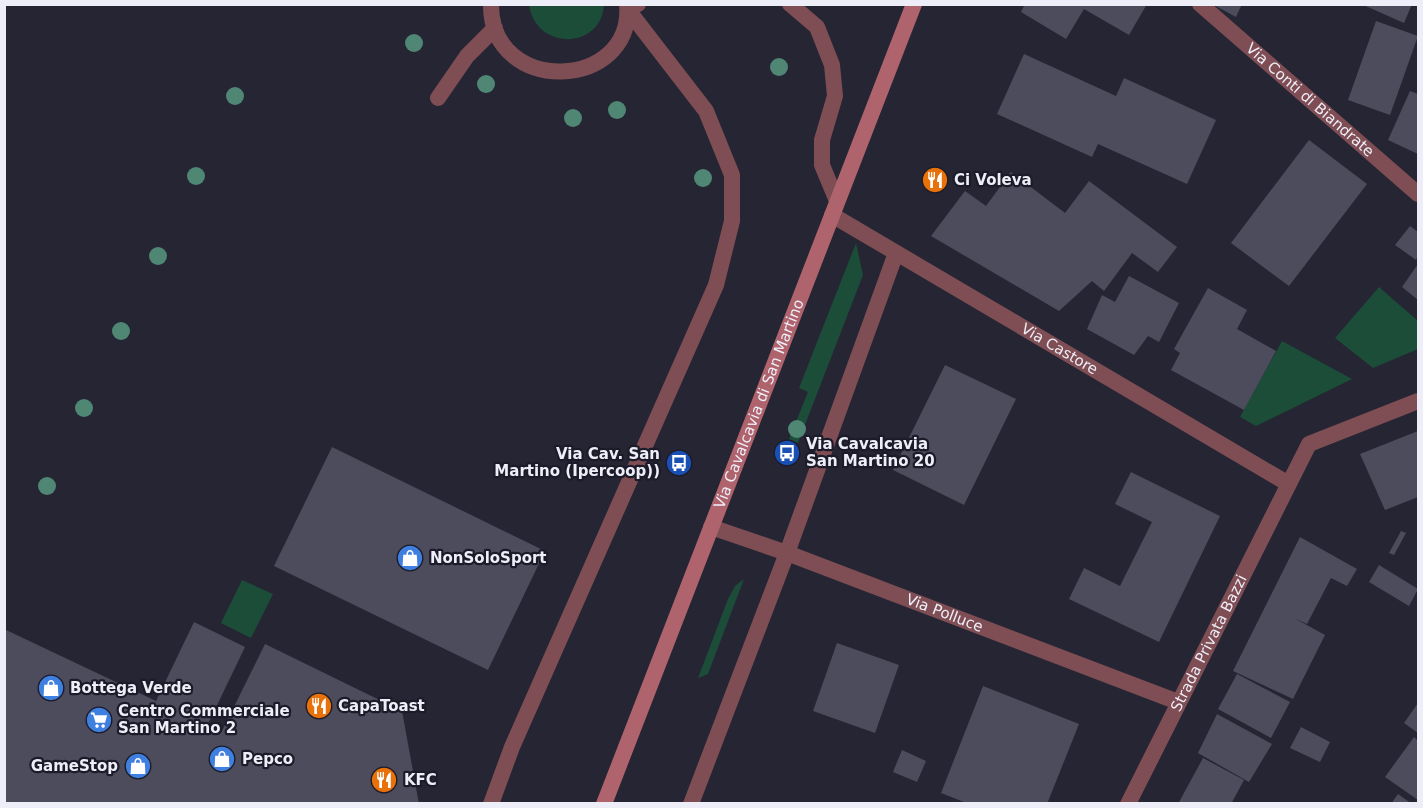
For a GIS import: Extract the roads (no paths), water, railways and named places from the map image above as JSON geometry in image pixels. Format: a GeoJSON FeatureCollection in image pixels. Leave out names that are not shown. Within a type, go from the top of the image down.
{"type":"FeatureCollection","features":[{"type":"Feature","properties":{"kind":"main road","name":"Via Cavalcavia di San Martino"},"geometry":{"type":"LineString","coordinates":[[604,804],[914,4]]}},
{"type":"Feature","properties":{"kind":"street"},"geometry":{"type":"LineString","coordinates":[[790,4],[817,27],[832,65],[835,96],[822,140],[822,165],[834,208]]}},
{"type":"Feature","properties":{"kind":"street","name":"Via Conti di Biandrate"},"geometry":{"type":"LineString","coordinates":[[1200,4],[1419,194]]}},
{"type":"Feature","properties":{"kind":"street"},"geometry":{"type":"LineString","coordinates":[[490,6],[495,28],[505,46],[520,61],[538,71],[559,74],[580,71],[606,54],[621,35],[631,6]]}},
{"type":"Feature","properties":{"kind":"street"},"geometry":{"type":"LineString","coordinates":[[491,804],[512,747],[716,285],[732,221],[732,174],[706,111],[631,6]]}},
{"type":"Feature","properties":{"kind":"street"},"geometry":{"type":"LineString","coordinates":[[438,98],[467,56],[495,28]]}},
{"type":"Feature","properties":{"kind":"street","name":"Via Castore"},"geometry":{"type":"LineString","coordinates":[[834,208],[896,253],[1287,483]]}},
{"type":"Feature","properties":{"kind":"street"},"geometry":{"type":"LineString","coordinates":[[692,804],[787,553],[896,253]]}},
{"type":"Feature","properties":{"kind":"street","name":"Strada Privata Bazzi"},"geometry":{"type":"LineString","coordinates":[[1128,804],[1287,483],[1309,444],[1419,401]]}},
{"type":"Feature","properties":{"kind":"street","name":"Via Polluce"},"geometry":{"type":"LineString","coordinates":[[711,527],[787,553],[1178,702]]}},
{"type":"Feature","properties":{"kind":"place","name":"Ci Voleva"},"geometry":{"type":"Point","coordinates":[935,180]}},
{"type":"Feature","properties":{"kind":"place","name":"Via Cavalcavia San Martino 20"},"geometry":{"type":"Point","coordinates":[787,453]}},
{"type":"Feature","properties":{"kind":"place","name":"Via Cav. San Martino (Ipercoop))"},"geometry":{"type":"Point","coordinates":[679,463]}},
{"type":"Feature","properties":{"kind":"place","name":"NonSoloSport"},"geometry":{"type":"Point","coordinates":[410,558]}},
{"type":"Feature","properties":{"kind":"place","name":"Bottega Verde"},"geometry":{"type":"Point","coordinates":[51,688]}},
{"type":"Feature","properties":{"kind":"place","name":"CapaToast"},"geometry":{"type":"Point","coordinates":[319,706]}},
{"type":"Feature","properties":{"kind":"place","name":"Centro Commerciale San Martino 2"},"geometry":{"type":"Point","coordinates":[99,720]}},
{"type":"Feature","properties":{"kind":"place","name":"Pepco"},"geometry":{"type":"Point","coordinates":[222,759]}},
{"type":"Feature","properties":{"kind":"place","name":"GameStop"},"geometry":{"type":"Point","coordinates":[138,766]}},
{"type":"Feature","properties":{"kind":"place","name":"KFC"},"geometry":{"type":"Point","coordinates":[384,780]}}]}
